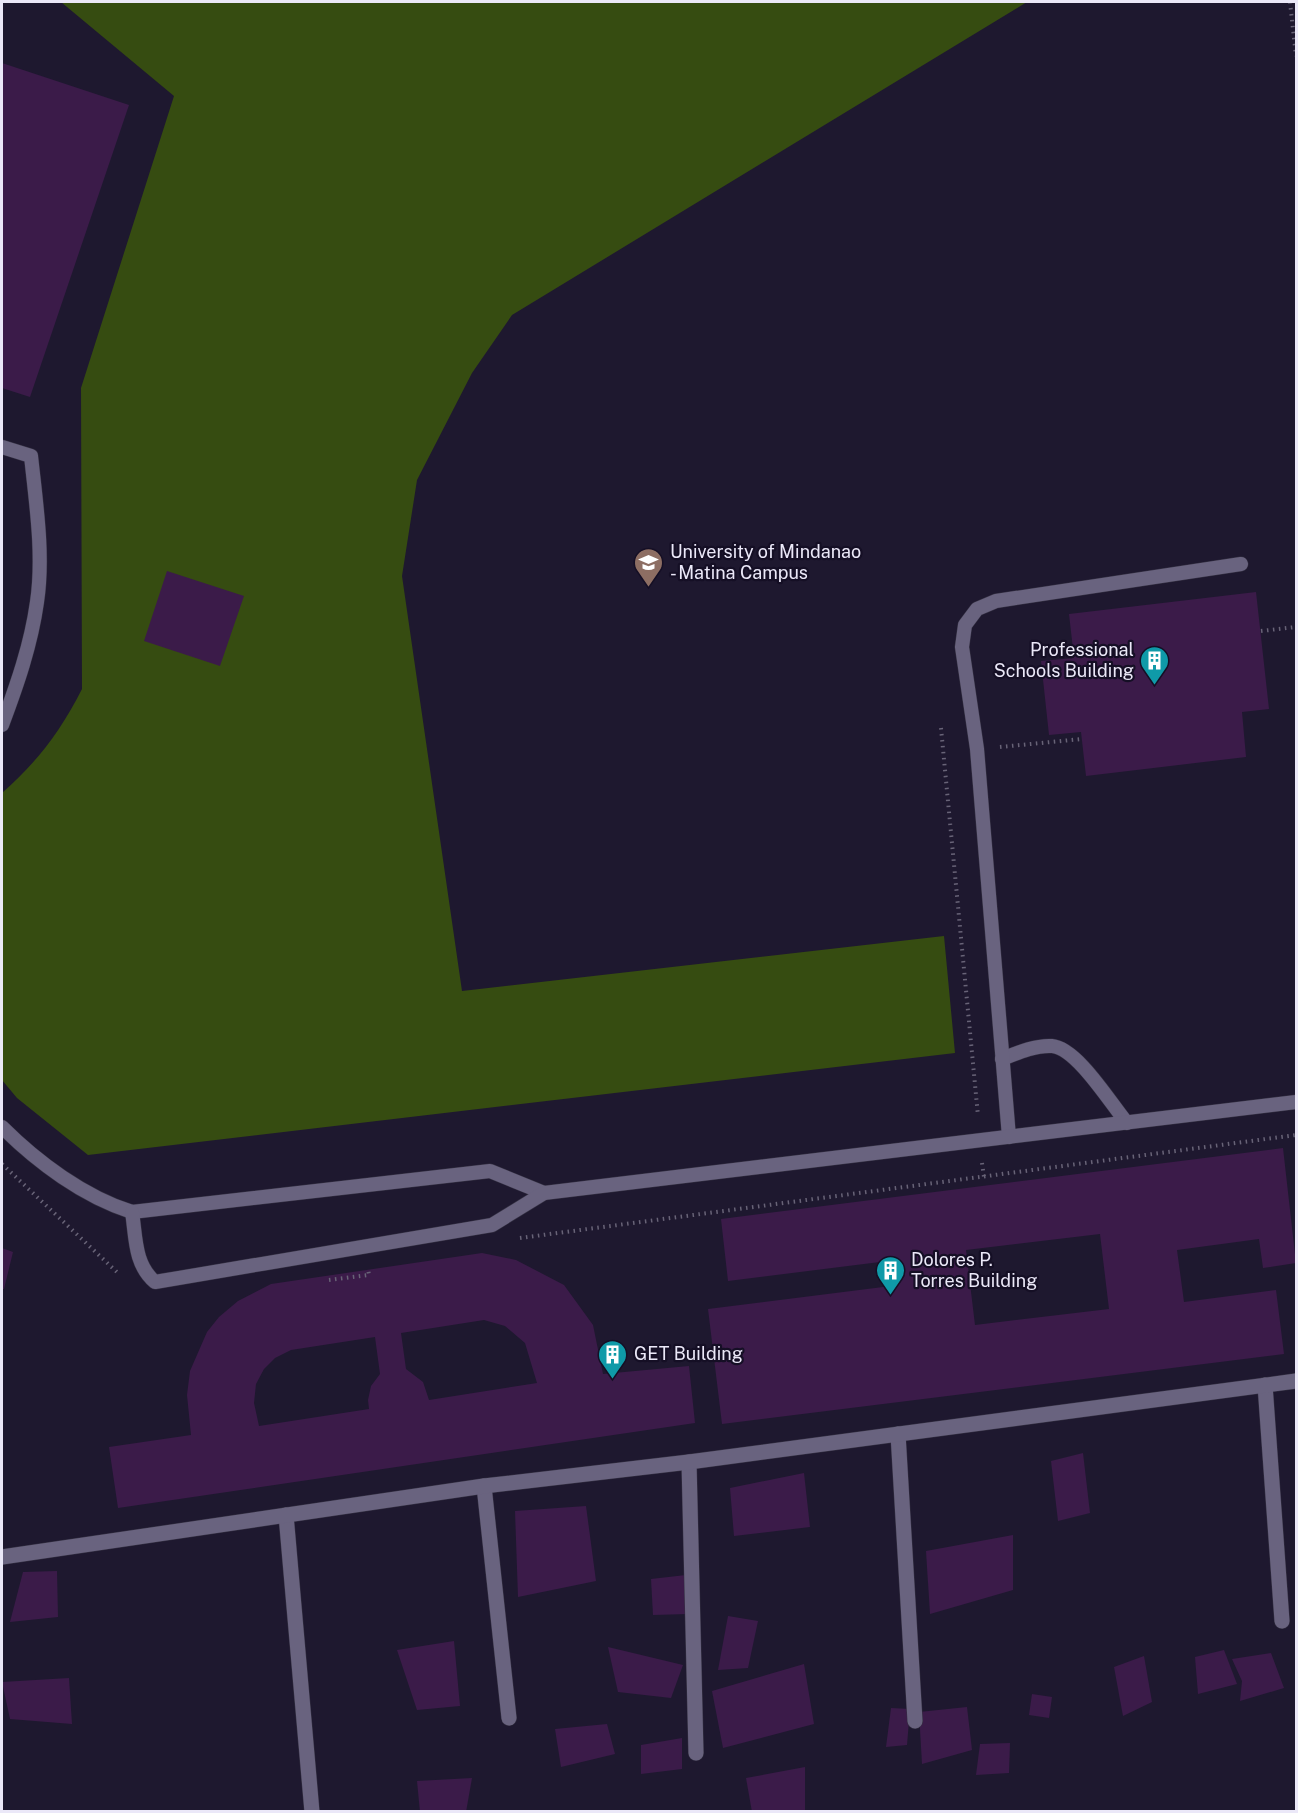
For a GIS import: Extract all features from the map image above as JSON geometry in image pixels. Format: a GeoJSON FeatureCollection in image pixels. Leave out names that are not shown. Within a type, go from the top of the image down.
{"type":"FeatureCollection","features":[{"type":"Feature","properties":{"kind":"street"},"geometry":{"type":"LineString","coordinates":[[2,1557],[484,1485],[689,1462],[1296,1381]]}},
{"type":"Feature","properties":{"kind":"street"},"geometry":{"type":"LineString","coordinates":[[1265,1385],[1282,1621]]}},
{"type":"Feature","properties":{"kind":"street"},"geometry":{"type":"LineString","coordinates":[[898,1434],[915,1721]]}},
{"type":"Feature","properties":{"kind":"street"},"geometry":{"type":"LineString","coordinates":[[689,1462],[696,1753]]}},
{"type":"Feature","properties":{"kind":"street"},"geometry":{"type":"LineString","coordinates":[[484,1485],[509,1718]]}},
{"type":"Feature","properties":{"kind":"street"},"geometry":{"type":"LineString","coordinates":[[286,1515],[312,1812]]}},
{"type":"Feature","properties":{"kind":"lane"},"geometry":{"type":"LineString","coordinates":[[2,447],[31,456],[39,523],[38,601],[20,677],[2,725]]}},
{"type":"Feature","properties":{"kind":"lane"},"geometry":{"type":"LineString","coordinates":[[1008,1137],[977,750],[962,647],[965,625],[977,609],[996,600],[1241,564]]}},
{"type":"Feature","properties":{"kind":"lane"},"geometry":{"type":"LineString","coordinates":[[1002,1059],[1037,1048],[1054,1046],[1067,1052],[1081,1064],[1126,1123]]}},
{"type":"Feature","properties":{"kind":"lane"},"geometry":{"type":"LineString","coordinates":[[132,1212],[140,1263],[146,1274],[155,1282],[492,1225],[544,1192],[1296,1102]]}},
{"type":"Feature","properties":{"kind":"lane"},"geometry":{"type":"LineString","coordinates":[[2,1126],[46,1164],[86,1191],[106,1204],[132,1212],[490,1171],[544,1192]]}},
{"type":"Feature","properties":{"kind":"path"},"geometry":{"type":"LineString","coordinates":[[1290,2],[1296,56]]}},
{"type":"Feature","properties":{"kind":"path"},"geometry":{"type":"LineString","coordinates":[[1261,631],[1296,627]]}},
{"type":"Feature","properties":{"kind":"path"},"geometry":{"type":"LineString","coordinates":[[941,728],[984,1177]]}},
{"type":"Feature","properties":{"kind":"path"},"geometry":{"type":"LineString","coordinates":[[943,753],[1082,739]]}},
{"type":"Feature","properties":{"kind":"path"},"geometry":{"type":"LineString","coordinates":[[508,1240],[1296,1135]]}},
{"type":"Feature","properties":{"kind":"path"},"geometry":{"type":"LineString","coordinates":[[2,1164],[123,1278]]}},
{"type":"Feature","properties":{"kind":"path"},"geometry":{"type":"LineString","coordinates":[[321,1281],[369,1275],[365,1258]]}},
{"type":"Feature","properties":{"kind":"green space"},"geometry":{"type":"Polygon","coordinates":[[[61,2],[1027,2],[512,315],[472,373],[417,480],[402,576],[462,991],[944,936],[955,1053],[88,1155],[17,1098],[2,1080],[2,793],[27,769],[47,745],[82,689],[81,388],[174,96],[61,2]]]}},
{"type":"Feature","properties":{"kind":"building"},"geometry":{"type":"Polygon","coordinates":[[[2,63],[129,105],[30,397],[2,388],[2,63]]]}},
{"type":"Feature","properties":{"kind":"building"},"geometry":{"type":"Polygon","coordinates":[[[167,571],[244,596],[220,666],[144,641],[167,571]]]}},
{"type":"Feature","properties":{"kind":"building","name":"Professional Schools Building"},"geometry":{"type":"Polygon","coordinates":[[[1256,592],[1269,709],[1242,712],[1246,757],[1086,776],[1081,732],[1049,735],[1041,661],[1074,658],[1069,614],[1256,592]]]}},
{"type":"Feature","properties":{"kind":"building","name":"Dolores P. Torres Building"},"geometry":{"type":"Polygon","coordinates":[[[1283,1148],[1296,1263],[1263,1268],[1259,1239],[1177,1250],[1184,1302],[1276,1290],[1284,1354],[722,1424],[708,1309],[891,1286],[888,1261],[728,1281],[721,1219],[1283,1148]],[[1100,1234],[966,1250],[975,1325],[1109,1309],[1100,1234]]]}},
{"type":"Feature","properties":{"kind":"building"},"geometry":{"type":"Polygon","coordinates":[[[2,1248],[13,1252],[4,1289],[2,1289],[2,1248]]]}},
{"type":"Feature","properties":{"kind":"building","name":"GET Building"},"geometry":{"type":"Polygon","coordinates":[[[482,1253],[516,1260],[564,1285],[593,1325],[603,1374],[689,1366],[695,1423],[118,1508],[109,1447],[191,1435],[187,1395],[190,1371],[207,1332],[219,1317],[238,1301],[271,1284],[482,1253]],[[484,1320],[401,1333],[406,1369],[423,1382],[429,1400],[537,1383],[525,1343],[505,1326],[484,1320]],[[375,1337],[291,1350],[275,1358],[264,1369],[256,1384],[254,1403],[259,1426],[369,1409],[371,1386],[380,1374],[375,1337]]]}},
{"type":"Feature","properties":{"kind":"building"},"geometry":{"type":"Polygon","coordinates":[[[1083,1453],[1090,1513],[1058,1521],[1051,1461],[1083,1453]]]}},
{"type":"Feature","properties":{"kind":"building"},"geometry":{"type":"Polygon","coordinates":[[[804,1473],[810,1527],[734,1536],[730,1488],[804,1473]]]}},
{"type":"Feature","properties":{"kind":"building"},"geometry":{"type":"Polygon","coordinates":[[[586,1506],[596,1581],[518,1597],[515,1511],[586,1506]]]}},
{"type":"Feature","properties":{"kind":"building"},"geometry":{"type":"Polygon","coordinates":[[[1013,1535],[1013,1590],[930,1614],[926,1551],[1013,1535]]]}},
{"type":"Feature","properties":{"kind":"building"},"geometry":{"type":"Polygon","coordinates":[[[57,1571],[58,1617],[10,1622],[23,1572],[57,1571]]]}},
{"type":"Feature","properties":{"kind":"building"},"geometry":{"type":"Polygon","coordinates":[[[686,1575],[688,1614],[653,1615],[651,1579],[686,1575]]]}},
{"type":"Feature","properties":{"kind":"building"},"geometry":{"type":"Polygon","coordinates":[[[728,1616],[758,1621],[748,1668],[718,1670],[728,1616]]]}},
{"type":"Feature","properties":{"kind":"building"},"geometry":{"type":"Polygon","coordinates":[[[454,1641],[460,1706],[417,1710],[397,1650],[454,1641]]]}},
{"type":"Feature","properties":{"kind":"building"},"geometry":{"type":"Polygon","coordinates":[[[608,1647],[683,1665],[671,1698],[618,1692],[608,1647]]]}},
{"type":"Feature","properties":{"kind":"building"},"geometry":{"type":"Polygon","coordinates":[[[1224,1650],[1237,1684],[1198,1694],[1195,1657],[1224,1650]]]}},
{"type":"Feature","properties":{"kind":"building"},"geometry":{"type":"Polygon","coordinates":[[[1271,1653],[1284,1688],[1240,1701],[1242,1681],[1232,1659],[1271,1653]]]}},
{"type":"Feature","properties":{"kind":"building"},"geometry":{"type":"Polygon","coordinates":[[[1144,1656],[1152,1702],[1123,1716],[1114,1667],[1144,1656]]]}},
{"type":"Feature","properties":{"kind":"building"},"geometry":{"type":"Polygon","coordinates":[[[804,1664],[814,1724],[723,1748],[712,1691],[804,1664]]]}},
{"type":"Feature","properties":{"kind":"building"},"geometry":{"type":"Polygon","coordinates":[[[69,1678],[72,1724],[10,1719],[2,1682],[69,1678]]]}},
{"type":"Feature","properties":{"kind":"building"},"geometry":{"type":"Polygon","coordinates":[[[1032,1694],[1052,1697],[1049,1718],[1029,1715],[1032,1694]]]}},
{"type":"Feature","properties":{"kind":"building"},"geometry":{"type":"Polygon","coordinates":[[[967,1707],[972,1750],[922,1764],[919,1712],[967,1707]]]}},
{"type":"Feature","properties":{"kind":"building"},"geometry":{"type":"Polygon","coordinates":[[[891,1708],[910,1709],[907,1745],[886,1747],[891,1708]]]}},
{"type":"Feature","properties":{"kind":"building"},"geometry":{"type":"Polygon","coordinates":[[[607,1724],[615,1754],[561,1767],[555,1729],[607,1724]]]}},
{"type":"Feature","properties":{"kind":"building"},"geometry":{"type":"Polygon","coordinates":[[[682,1738],[682,1769],[641,1774],[641,1745],[682,1738]]]}},
{"type":"Feature","properties":{"kind":"building"},"geometry":{"type":"Polygon","coordinates":[[[1010,1743],[1009,1773],[976,1775],[980,1744],[1010,1743]]]}},
{"type":"Feature","properties":{"kind":"building"},"geometry":{"type":"Polygon","coordinates":[[[805,1767],[805,1812],[752,1812],[746,1778],[805,1767]]]}},
{"type":"Feature","properties":{"kind":"building"},"geometry":{"type":"Polygon","coordinates":[[[472,1778],[466,1812],[420,1812],[417,1781],[472,1778]]]}},
{"type":"Feature","properties":{"kind":"place","name":"University of Mindanao - Matina Campus"},"geometry":{"type":"Point","coordinates":[649,588]}},
{"type":"Feature","properties":{"kind":"place","name":"Professional Schools Building"},"geometry":{"type":"Point","coordinates":[1155,686]}},
{"type":"Feature","properties":{"kind":"place","name":"Dolores P. Torres Building"},"geometry":{"type":"Point","coordinates":[890,1296]}},
{"type":"Feature","properties":{"kind":"place","name":"GET Building"},"geometry":{"type":"Point","coordinates":[613,1380]}}]}
